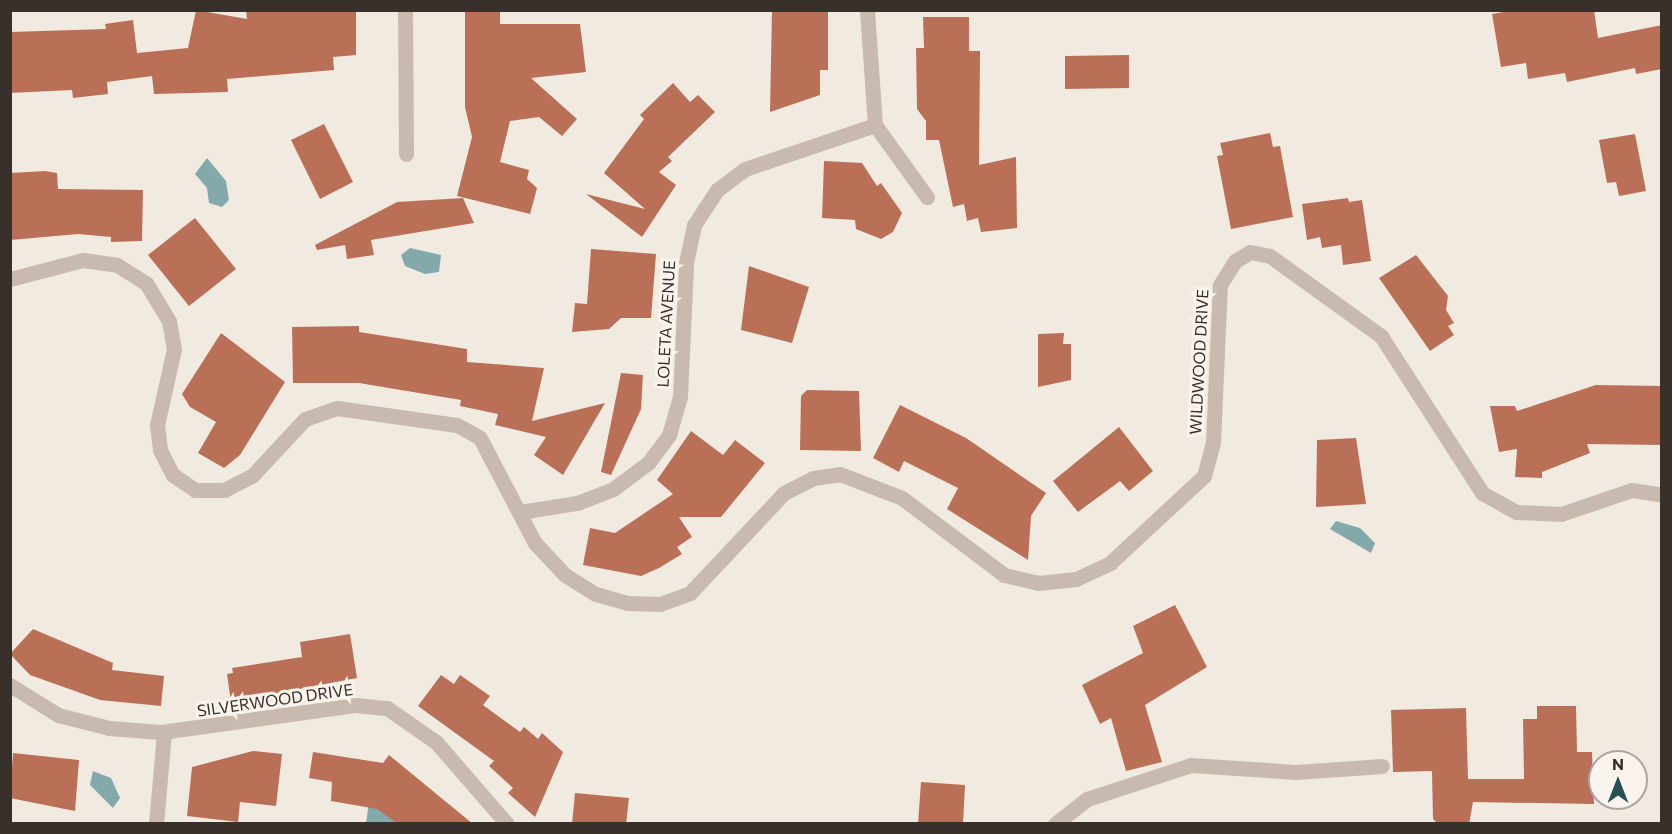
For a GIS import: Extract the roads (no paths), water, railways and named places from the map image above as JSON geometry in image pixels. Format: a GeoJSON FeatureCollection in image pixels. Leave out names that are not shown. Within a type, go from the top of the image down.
{"type":"FeatureCollection","features":[{"type":"Feature","properties":{"kind":"street"},"geometry":{"type":"LineString","coordinates":[[405,10],[406,154]]}},
{"type":"Feature","properties":{"kind":"street"},"geometry":{"type":"LineString","coordinates":[[867,10],[875,125],[927,197]]}},
{"type":"Feature","properties":{"kind":"street","name":"LOLETA AVENUE"},"geometry":{"type":"LineString","coordinates":[[520,512],[577,503],[613,489],[648,463],[669,435],[680,397],[686,263],[694,225],[717,190],[745,168],[875,125]]}},
{"type":"Feature","properties":{"kind":"street","name":"WILDWOOD DRIVE"},"geometry":{"type":"LineString","coordinates":[[10,279],[83,260],[117,265],[147,283],[169,321],[174,349],[158,425],[160,450],[173,475],[195,490],[224,490],[252,476],[305,419],[337,408],[381,411],[457,425],[480,438],[535,543],[565,575],[596,594],[628,603],[660,604],[690,593],[784,493],[813,478],[840,474],[902,498],[1004,575],[1038,584],[1076,579],[1110,563],[1204,476],[1212,443],[1220,285],[1235,261],[1250,252],[1270,256],[1381,336],[1482,493],[1516,512],[1561,514],[1632,490],[1662,495]]}},
{"type":"Feature","properties":{"kind":"street","name":"SILVERWOOD DRIVE"},"geometry":{"type":"LineString","coordinates":[[10,685],[58,715],[109,728],[164,732],[356,705],[387,708],[436,742],[507,824]]}},
{"type":"Feature","properties":{"kind":"street"},"geometry":{"type":"LineString","coordinates":[[156,824],[164,732]]}},
{"type":"Feature","properties":{"kind":"street"},"geometry":{"type":"LineString","coordinates":[[1055,824],[1087,799],[1191,765],[1296,772],[1382,766]]}},
{"type":"Feature","properties":{"kind":"water"},"geometry":{"type":"Polygon","coordinates":[[[207,158],[226,181],[229,200],[222,207],[209,203],[207,188],[195,174],[207,158]]]}},
{"type":"Feature","properties":{"kind":"water"},"geometry":{"type":"Polygon","coordinates":[[[410,248],[441,255],[439,272],[425,274],[405,266],[401,255],[410,248]]]}},
{"type":"Feature","properties":{"kind":"water"},"geometry":{"type":"Polygon","coordinates":[[[1336,521],[1360,528],[1375,543],[1371,553],[1330,529],[1336,521]]]}},
{"type":"Feature","properties":{"kind":"water"},"geometry":{"type":"Polygon","coordinates":[[[93,771],[111,778],[120,798],[113,808],[90,785],[93,771]]]}},
{"type":"Feature","properties":{"kind":"water"},"geometry":{"type":"Polygon","coordinates":[[[369,801],[398,824],[366,824],[369,801]]]}}]}
